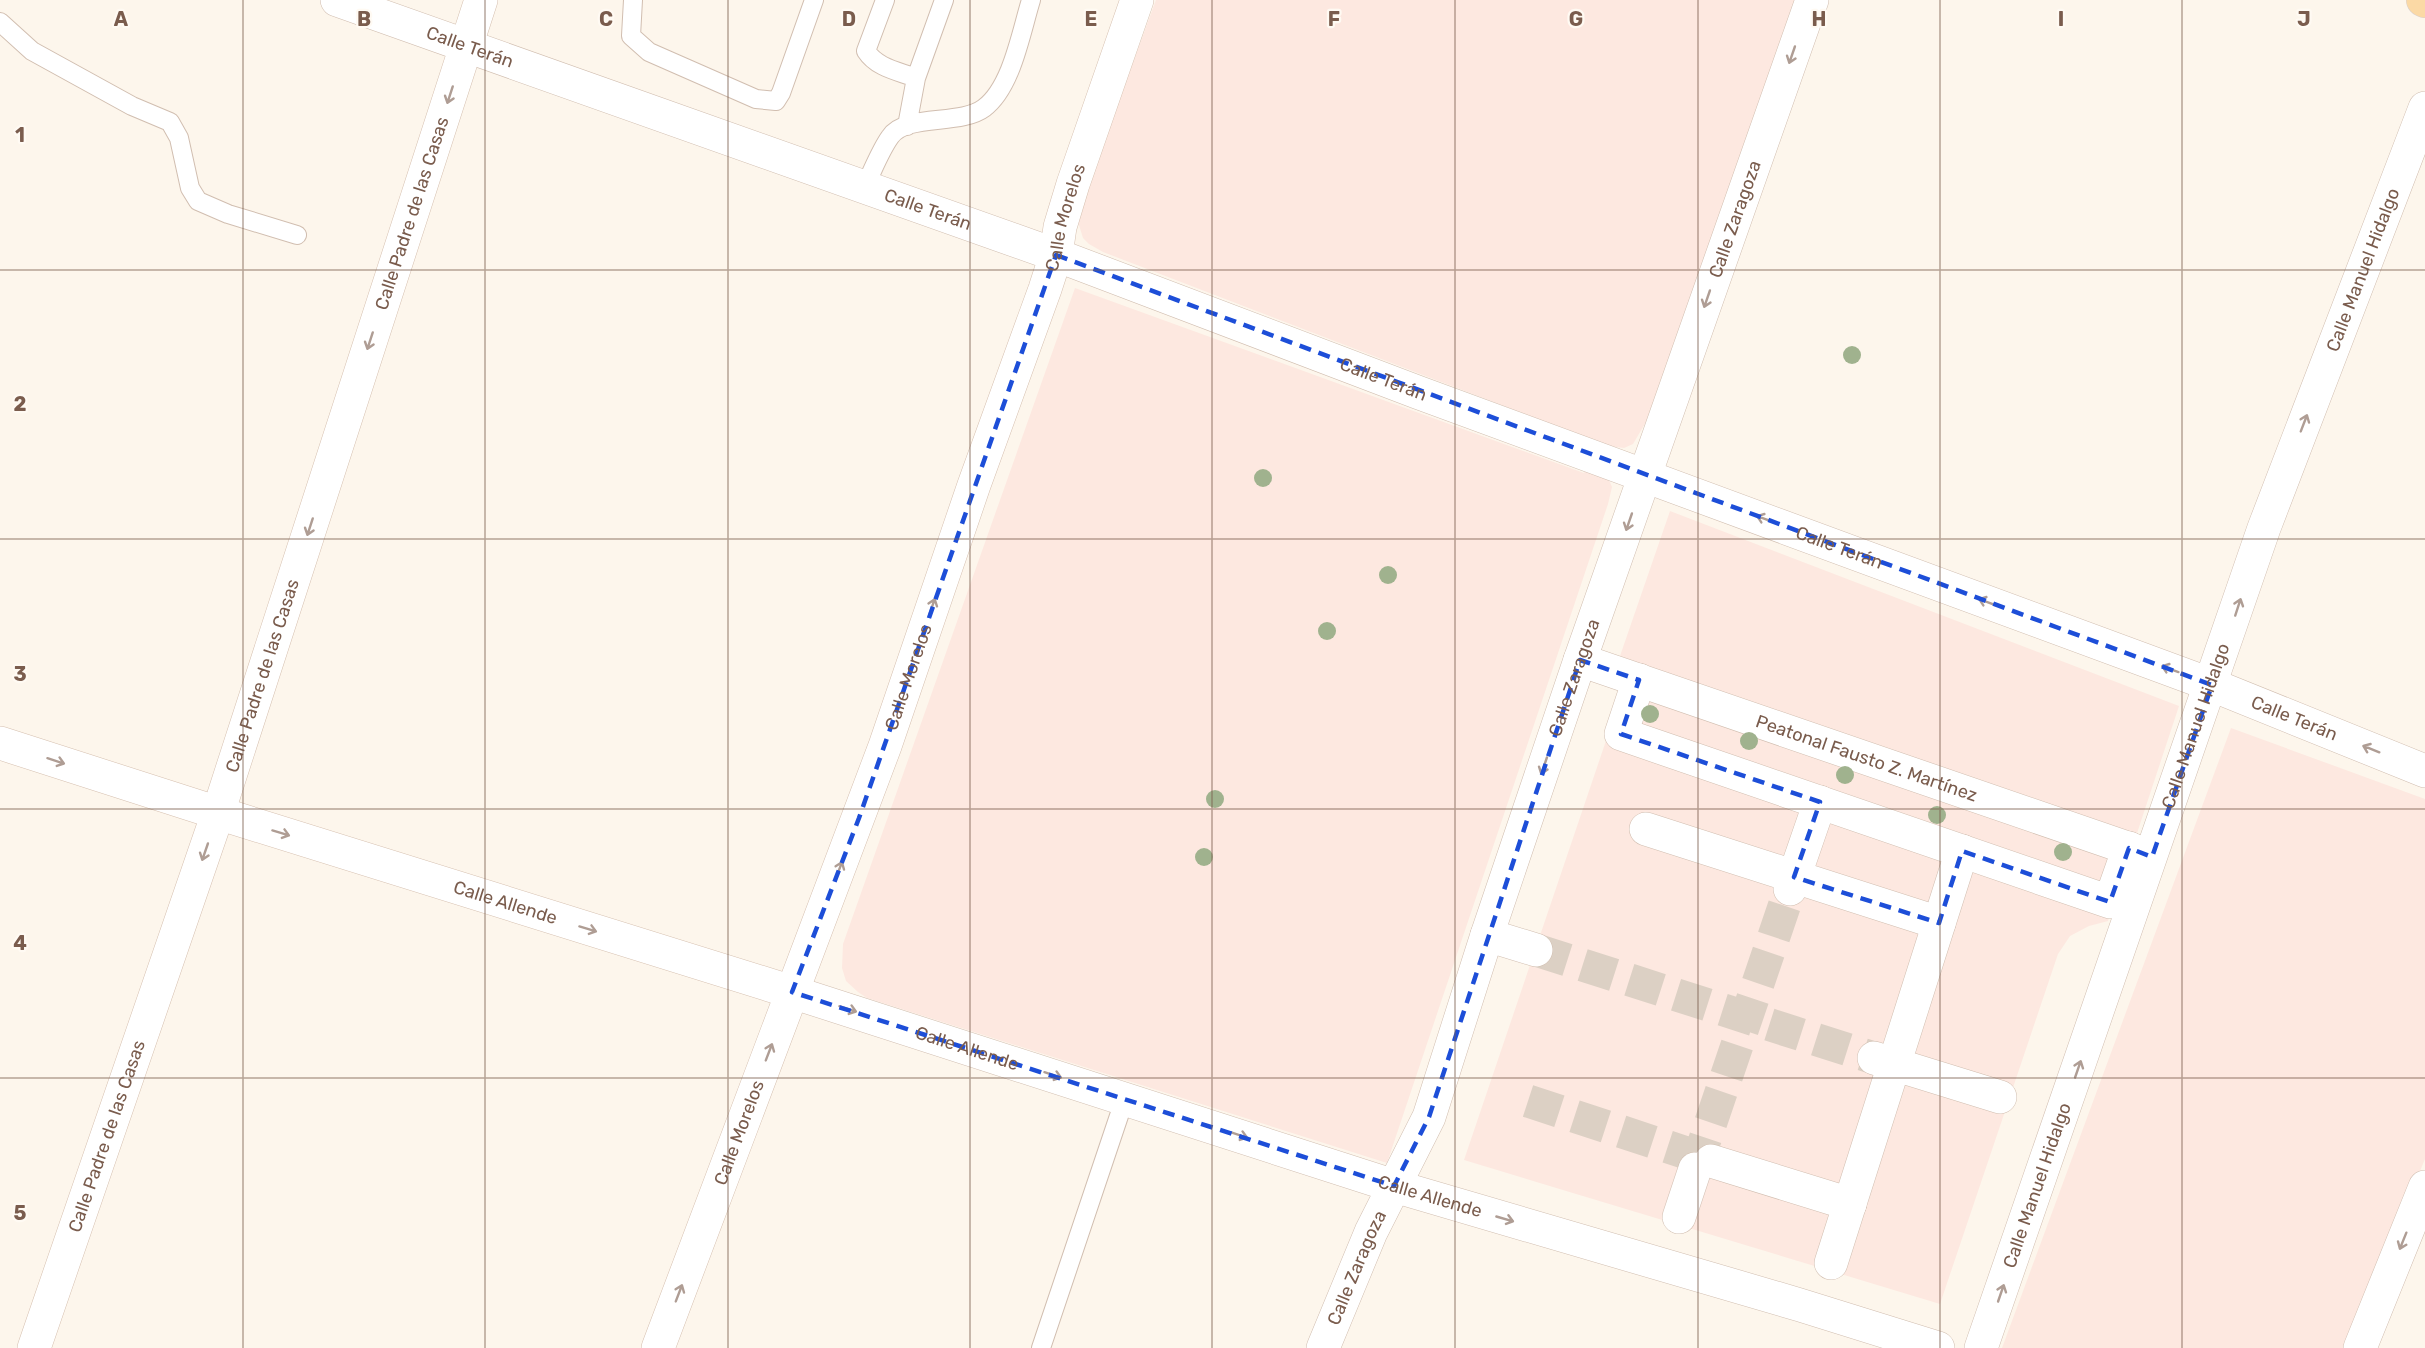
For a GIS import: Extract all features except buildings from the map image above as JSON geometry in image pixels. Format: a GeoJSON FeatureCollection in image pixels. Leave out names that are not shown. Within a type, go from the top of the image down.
{"type":"FeatureCollection","features":[{"type":"Feature","properties":{"kind":"street","name":"Calle Terán"},"geometry":{"type":"LineString","coordinates":[[337,0],[1056,255],[1417,392],[2212,685],[2425,771]]}},
{"type":"Feature","properties":{"kind":"street","name":"Calle Padre de las Casas"},"geometry":{"type":"LineString","coordinates":[[34,1348],[218,813],[481,0]]}},
{"type":"Feature","properties":{"kind":"street","name":"Calle Morelos"},"geometry":{"type":"LineString","coordinates":[[658,1348],[859,818],[1056,255],[1060,227],[1073,184],[1137,0]]}},
{"type":"Feature","properties":{"kind":"street","name":"Calle Zaragoza"},"geometry":{"type":"LineString","coordinates":[[1323,1348],[1371,1232],[1429,1117],[1487,935],[1580,660],[1812,0]]}},
{"type":"Feature","properties":{"kind":"street","name":"Calle Manuel Hidalgo"},"geometry":{"type":"LineString","coordinates":[[1982,1348],[2140,852],[2212,685],[2264,528],[2425,108]]}},
{"type":"Feature","properties":{"kind":"street","name":"Peatonal Fausto Z. Martínez"},"geometry":{"type":"LineString","coordinates":[[1580,660],[2140,852]]}},
{"type":"Feature","properties":{"kind":"street"},"geometry":{"type":"LineString","coordinates":[[1639,680],[1621,734],[2110,902],[2140,852]]}},
{"type":"Feature","properties":{"kind":"street","name":"Calle Allende"},"geometry":{"type":"LineString","coordinates":[[0,743],[792,992],[1394,1186],[1800,1305],[1938,1348]]}},
{"type":"Feature","properties":{"kind":"street"},"geometry":{"type":"LineString","coordinates":[[1792,883],[1820,802]]}},
{"type":"Feature","properties":{"kind":"street"},"geometry":{"type":"LineString","coordinates":[[1646,829],[1792,883],[1940,923]]}},
{"type":"Feature","properties":{"kind":"street"},"geometry":{"type":"LineString","coordinates":[[1831,1263],[1850,1204],[1884,1061],[1940,923],[1962,851]]}},
{"type":"Feature","properties":{"kind":"street"},"geometry":{"type":"LineString","coordinates":[[1487,935],[1536,950]]}},
{"type":"Feature","properties":{"kind":"street"},"geometry":{"type":"LineString","coordinates":[[1884,1061],[2000,1097]]}},
{"type":"Feature","properties":{"kind":"street"},"geometry":{"type":"LineString","coordinates":[[1679,1217],[1703,1165],[1850,1204]]}},
{"type":"Feature","properties":{"kind":"street"},"geometry":{"type":"LineString","coordinates":[[2360,1348],[2425,1187]]}},
{"type":"Feature","properties":{"kind":"lane"},"geometry":{"type":"LineString","coordinates":[[633,0],[631,36],[649,52],[756,99],[776,101],[781,93],[814,0]]}},
{"type":"Feature","properties":{"kind":"lane"},"geometry":{"type":"LineString","coordinates":[[885,0],[866,51],[872,60],[880,65],[916,78]]}},
{"type":"Feature","properties":{"kind":"lane"},"geometry":{"type":"LineString","coordinates":[[907,126],[916,78],[944,0]]}},
{"type":"Feature","properties":{"kind":"lane"},"geometry":{"type":"LineString","coordinates":[[866,186],[891,135],[907,126],[969,117],[986,107],[999,92],[1008,75],[1031,0]]}},
{"type":"Feature","properties":{"kind":"lane"},"geometry":{"type":"LineString","coordinates":[[0,22],[33,51],[132,106],[170,122],[179,138],[190,188],[198,201],[228,214],[297,235]]}},
{"type":"Feature","properties":{"kind":"lane"},"geometry":{"type":"LineString","coordinates":[[1041,1348],[1125,1098]]}},
{"type":"Feature","properties":{"kind":"highlighted area"},"geometry":{"type":"Polygon","coordinates":[[[1056,255],[2212,685],[2152,857],[2129,848],[2110,902],[1962,851],[1939,923],[1794,877],[1820,802],[1621,734],[1639,680],[1580,660],[1429,1117],[1394,1186],[792,992],[859,818],[1056,255]]]}},
{"type":"Feature","properties":{"kind":"shaded area"},"geometry":{"type":"Polygon","coordinates":[[[1156,0],[1797,0],[1646,422],[1633,444],[1624,448],[1608,446],[1103,252],[1089,244],[1083,238],[1078,222],[1079,209],[1156,0]]]}},
{"type":"Feature","properties":{"kind":"shaded area"},"geometry":{"type":"Polygon","coordinates":[[[1075,288],[1584,473],[1588,465],[1609,480],[1612,487],[1387,1163],[867,998],[846,981],[842,968],[843,944],[1075,288]]]}},
{"type":"Feature","properties":{"kind":"shaded area"},"geometry":{"type":"Polygon","coordinates":[[[1670,511],[2179,706],[2108,921],[2089,926],[2070,936],[2058,954],[1940,1304],[1464,1160],[1633,661],[1620,656],[1670,511]]]}},
{"type":"Feature","properties":{"kind":"shaded area"},"geometry":{"type":"Polygon","coordinates":[[[2231,728],[2425,799],[2425,1159],[2346,1348],[2002,1348],[2231,728]]]}},
{"type":"Feature","properties":{"kind":"tunnel"},"geometry":{"type":"LineString","coordinates":[[1695,1169],[1790,889]]}},
{"type":"Feature","properties":{"kind":"tunnel"},"geometry":{"type":"LineString","coordinates":[[1536,950],[1874,1058]]}},
{"type":"Feature","properties":{"kind":"tunnel"},"geometry":{"type":"LineString","coordinates":[[1528,1101],[1711,1161]]}}]}
